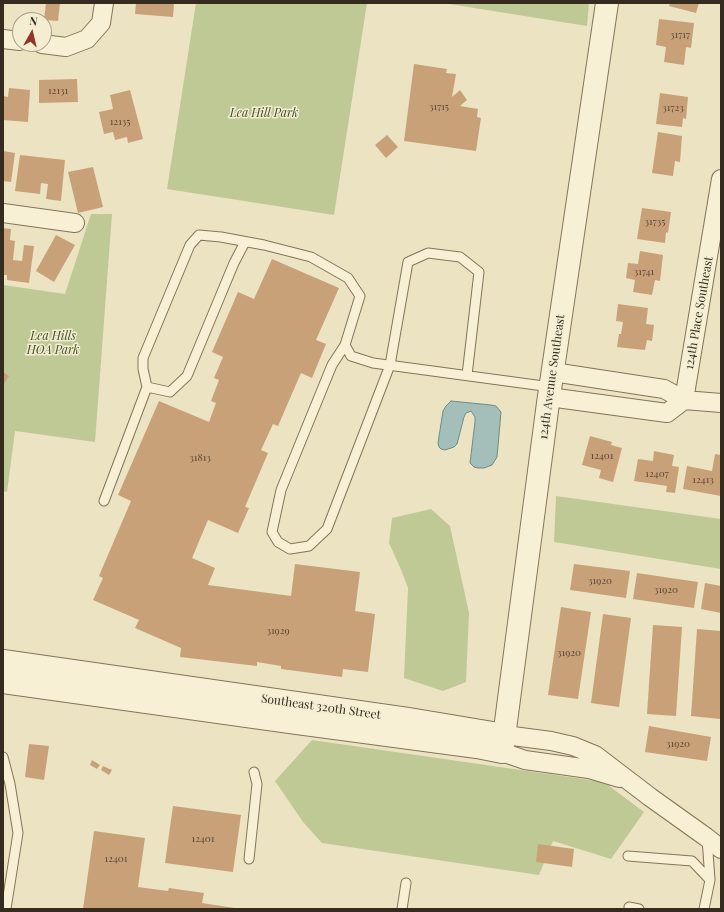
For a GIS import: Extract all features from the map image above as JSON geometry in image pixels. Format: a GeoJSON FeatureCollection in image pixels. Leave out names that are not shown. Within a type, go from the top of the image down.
{"type":"FeatureCollection","features":[{"type":"Feature","properties":{"kind":"street"},"geometry":{"type":"LineString","coordinates":[[52,45],[66,47],[87,39],[101,23],[104,3]]}},
{"type":"Feature","properties":{"kind":"street","name":"124th Avenue Southeast"},"geometry":{"type":"LineString","coordinates":[[503,744],[551,385],[607,3]]}},
{"type":"Feature","properties":{"kind":"street","name":"124th Place Southeast"},"geometry":{"type":"LineString","coordinates":[[684,400],[721,178]]}},
{"type":"Feature","properties":{"kind":"street"},"geometry":{"type":"LineString","coordinates":[[3,213],[76,223]]}},
{"type":"Feature","properties":{"kind":"street"},"geometry":{"type":"LineString","coordinates":[[551,385],[667,413],[684,400]]}},
{"type":"Feature","properties":{"kind":"street"},"geometry":{"type":"LineString","coordinates":[[551,385],[664,389],[684,400],[721,403]]}},
{"type":"Feature","properties":{"kind":"street","name":"Southeast 320th Street"},"geometry":{"type":"LineString","coordinates":[[3,661],[408,720],[503,744],[525,760],[589,769],[629,781],[721,849]]}},
{"type":"Feature","properties":{"kind":"street","name":"Southeast 320th Street"},"geometry":{"type":"LineString","coordinates":[[3,682],[477,747],[503,744]]}},
{"type":"Feature","properties":{"kind":"lane"},"geometry":{"type":"LineString","coordinates":[[104,501],[147,387],[143,370],[143,358],[190,245],[199,235],[221,237],[311,257],[348,278],[360,296],[345,345],[332,366],[281,490],[272,532],[278,542],[290,549],[309,546],[328,529],[390,364],[408,262],[428,253],[460,257],[479,272],[467,375]]}},
{"type":"Feature","properties":{"kind":"lane"},"geometry":{"type":"LineString","coordinates":[[147,387],[170,392],[187,376],[234,263],[245,242]]}},
{"type":"Feature","properties":{"kind":"lane"},"geometry":{"type":"LineString","coordinates":[[345,345],[351,356],[373,363],[551,385]]}},
{"type":"Feature","properties":{"kind":"lane"},"geometry":{"type":"LineString","coordinates":[[3,757],[10,784],[18,833],[6,909]]}},
{"type":"Feature","properties":{"kind":"lane"},"geometry":{"type":"LineString","coordinates":[[249,859],[257,784],[254,772]]}},
{"type":"Feature","properties":{"kind":"lane"},"geometry":{"type":"LineString","coordinates":[[704,909],[710,880],[706,837]]}},
{"type":"Feature","properties":{"kind":"lane"},"geometry":{"type":"LineString","coordinates":[[628,856],[692,861],[710,880]]}},
{"type":"Feature","properties":{"kind":"lane"},"geometry":{"type":"LineString","coordinates":[[402,909],[406,883]]}},
{"type":"Feature","properties":{"kind":"lane"},"geometry":{"type":"LineString","coordinates":[[629,907],[639,909]]}},
{"type":"Feature","properties":{"kind":"green space","name":"Lea Hill Park"},"geometry":{"type":"Polygon","coordinates":[[[196,3],[367,3],[334,215],[167,189],[196,3]]]}},
{"type":"Feature","properties":{"kind":"green space"},"geometry":{"type":"Polygon","coordinates":[[[443,3],[589,3],[587,26],[443,3]]]}},
{"type":"Feature","properties":{"kind":"green space","name":"Lea Hills HOA Park"},"geometry":{"type":"Polygon","coordinates":[[[91,214],[112,214],[95,442],[15,431],[7,492],[3,491],[3,285],[65,294],[91,214]]]}},
{"type":"Feature","properties":{"kind":"green space"},"geometry":{"type":"Polygon","coordinates":[[[556,496],[721,519],[721,569],[554,542],[556,496]]]}},
{"type":"Feature","properties":{"kind":"green space"},"geometry":{"type":"Polygon","coordinates":[[[431,509],[450,526],[469,613],[466,682],[443,691],[404,678],[408,588],[389,543],[392,518],[431,509]]]}},
{"type":"Feature","properties":{"kind":"green space"},"geometry":{"type":"Polygon","coordinates":[[[312,740],[604,782],[644,812],[611,859],[553,841],[539,875],[322,843],[303,822],[275,781],[312,740]]]}},
{"type":"Feature","properties":{"kind":"water"},"geometry":{"type":"Polygon","coordinates":[[[451,401],[496,406],[501,412],[497,457],[492,465],[484,468],[478,468],[474,467],[470,463],[475,422],[475,417],[471,411],[466,413],[464,417],[457,444],[454,447],[445,450],[439,447],[438,443],[443,411],[451,401]]]}},
{"type":"Feature","properties":{"kind":"building"},"geometry":{"type":"Polygon","coordinates":[[[46,3],[60,3],[58,21],[52,21],[52,12],[45,12],[46,3]]]}},
{"type":"Feature","properties":{"kind":"building"},"geometry":{"type":"Polygon","coordinates":[[[136,3],[174,3],[173,17],[135,14],[136,3]]]}},
{"type":"Feature","properties":{"kind":"building"},"geometry":{"type":"Polygon","coordinates":[[[670,3],[699,3],[696,13],[669,6],[670,3]]]}},
{"type":"Feature","properties":{"kind":"building"},"geometry":{"type":"Polygon","coordinates":[[[659,19],[694,23],[691,48],[686,47],[684,65],[664,62],[666,47],[656,45],[659,19]]]}},
{"type":"Feature","properties":{"kind":"building"},"geometry":{"type":"Polygon","coordinates":[[[414,64],[447,69],[446,73],[456,74],[452,97],[460,90],[467,100],[460,106],[478,109],[477,117],[481,118],[476,151],[404,141],[414,64]]]}},
{"type":"Feature","properties":{"kind":"building"},"geometry":{"type":"Polygon","coordinates":[[[77,79],[78,102],[39,103],[39,80],[77,79]]]}},
{"type":"Feature","properties":{"kind":"building"},"geometry":{"type":"Polygon","coordinates":[[[9,88],[30,90],[28,122],[3,120],[3,96],[8,97],[9,88]]]}},
{"type":"Feature","properties":{"kind":"building"},"geometry":{"type":"Polygon","coordinates":[[[130,90],[143,139],[128,143],[127,137],[115,140],[113,132],[104,134],[99,112],[113,109],[110,95],[130,90]]]}},
{"type":"Feature","properties":{"kind":"building"},"geometry":{"type":"Polygon","coordinates":[[[660,93],[688,97],[686,119],[683,118],[682,127],[656,124],[660,93]]]}},
{"type":"Feature","properties":{"kind":"building"},"geometry":{"type":"Polygon","coordinates":[[[658,132],[682,136],[680,162],[675,161],[673,176],[652,173],[658,132]]]}},
{"type":"Feature","properties":{"kind":"building"},"geometry":{"type":"Polygon","coordinates":[[[387,135],[398,147],[386,158],[375,145],[387,135]]]}},
{"type":"Feature","properties":{"kind":"building"},"geometry":{"type":"Polygon","coordinates":[[[3,151],[15,153],[11,182],[3,181],[3,151]]]}},
{"type":"Feature","properties":{"kind":"building"},"geometry":{"type":"Polygon","coordinates":[[[20,155],[65,160],[61,201],[46,199],[48,184],[41,183],[40,194],[15,191],[20,155]]]}},
{"type":"Feature","properties":{"kind":"building"},"geometry":{"type":"Polygon","coordinates":[[[93,167],[103,207],[78,213],[68,172],[93,167]]]}},
{"type":"Feature","properties":{"kind":"building"},"geometry":{"type":"Polygon","coordinates":[[[642,208],[671,212],[665,243],[637,239],[642,208]]]}},
{"type":"Feature","properties":{"kind":"building"},"geometry":{"type":"Polygon","coordinates":[[[3,228],[11,229],[10,240],[15,241],[13,260],[22,261],[24,245],[34,246],[29,283],[7,280],[7,275],[3,275],[3,228]]]}},
{"type":"Feature","properties":{"kind":"building"},"geometry":{"type":"Polygon","coordinates":[[[56,235],[75,245],[54,282],[36,271],[56,235]]]}},
{"type":"Feature","properties":{"kind":"building"},"geometry":{"type":"Polygon","coordinates":[[[640,251],[663,255],[660,281],[655,280],[652,295],[633,292],[635,280],[626,278],[628,263],[638,264],[640,251]]]}},
{"type":"Feature","properties":{"kind":"building"},"geometry":{"type":"Polygon","coordinates":[[[272,259],[339,288],[316,340],[326,344],[312,378],[301,373],[278,426],[273,424],[261,450],[268,453],[245,507],[249,508],[238,533],[208,520],[192,558],[215,568],[208,585],[291,596],[295,564],[360,572],[355,611],[375,614],[368,672],[343,669],[342,677],[281,669],[281,666],[257,662],[257,666],[180,657],[181,648],[135,628],[139,620],[93,600],[103,578],[99,576],[131,501],[118,495],[159,401],[209,422],[216,403],[211,401],[219,380],[214,378],[223,357],[212,352],[238,292],[254,299],[272,259]]]}},
{"type":"Feature","properties":{"kind":"building"},"geometry":{"type":"Polygon","coordinates":[[[618,304],[648,308],[646,324],[654,325],[652,341],[647,340],[645,350],[617,347],[623,322],[616,321],[618,304]]]}},
{"type":"Feature","properties":{"kind":"building"},"geometry":{"type":"Polygon","coordinates":[[[3,372],[9,376],[3,385],[3,372]]]}},
{"type":"Feature","properties":{"kind":"building"},"geometry":{"type":"Polygon","coordinates":[[[590,436],[612,442],[611,445],[622,448],[613,482],[599,478],[601,470],[582,465],[590,436]]]}},
{"type":"Feature","properties":{"kind":"building"},"geometry":{"type":"Polygon","coordinates":[[[654,451],[674,455],[672,466],[679,467],[675,493],[666,492],[667,486],[634,481],[638,459],[653,461],[654,451]]]}},
{"type":"Feature","properties":{"kind":"building"},"geometry":{"type":"Polygon","coordinates":[[[715,454],[721,455],[721,496],[683,489],[687,466],[712,471],[715,454]]]}},
{"type":"Feature","properties":{"kind":"building"},"geometry":{"type":"Polygon","coordinates":[[[574,564],[630,571],[626,598],[570,590],[574,564]]]}},
{"type":"Feature","properties":{"kind":"building"},"geometry":{"type":"Polygon","coordinates":[[[637,573],[698,582],[694,608],[633,599],[637,573]]]}},
{"type":"Feature","properties":{"kind":"building"},"geometry":{"type":"Polygon","coordinates":[[[705,583],[721,586],[721,613],[701,609],[705,583]]]}},
{"type":"Feature","properties":{"kind":"building"},"geometry":{"type":"Polygon","coordinates":[[[561,607],[591,612],[578,699],[548,695],[561,607]]]}},
{"type":"Feature","properties":{"kind":"building"},"geometry":{"type":"Polygon","coordinates":[[[603,614],[631,618],[619,707],[591,703],[603,614]]]}},
{"type":"Feature","properties":{"kind":"building"},"geometry":{"type":"Polygon","coordinates":[[[653,625],[682,627],[676,716],[647,714],[653,625]]]}},
{"type":"Feature","properties":{"kind":"building"},"geometry":{"type":"Polygon","coordinates":[[[697,629],[721,631],[720,719],[691,716],[697,629]]]}},
{"type":"Feature","properties":{"kind":"building"},"geometry":{"type":"Polygon","coordinates":[[[649,726],[711,737],[707,761],[645,752],[649,726]]]}},
{"type":"Feature","properties":{"kind":"building"},"geometry":{"type":"Polygon","coordinates":[[[29,744],[49,746],[44,780],[25,777],[29,744]]]}},
{"type":"Feature","properties":{"kind":"building"},"geometry":{"type":"Polygon","coordinates":[[[92,760],[100,765],[97,769],[90,765],[92,760]]]}},
{"type":"Feature","properties":{"kind":"building"},"geometry":{"type":"Polygon","coordinates":[[[103,766],[112,770],[109,775],[101,770],[103,766]]]}},
{"type":"Feature","properties":{"kind":"building"},"geometry":{"type":"Polygon","coordinates":[[[173,806],[241,815],[233,872],[165,863],[173,806]]]}},
{"type":"Feature","properties":{"kind":"building"},"geometry":{"type":"Polygon","coordinates":[[[94,831],[145,838],[138,887],[168,891],[169,888],[204,893],[202,903],[241,909],[83,909],[94,831]]]}},
{"type":"Feature","properties":{"kind":"building"},"geometry":{"type":"Polygon","coordinates":[[[538,844],[574,849],[572,867],[536,862],[538,844]]]}}]}
